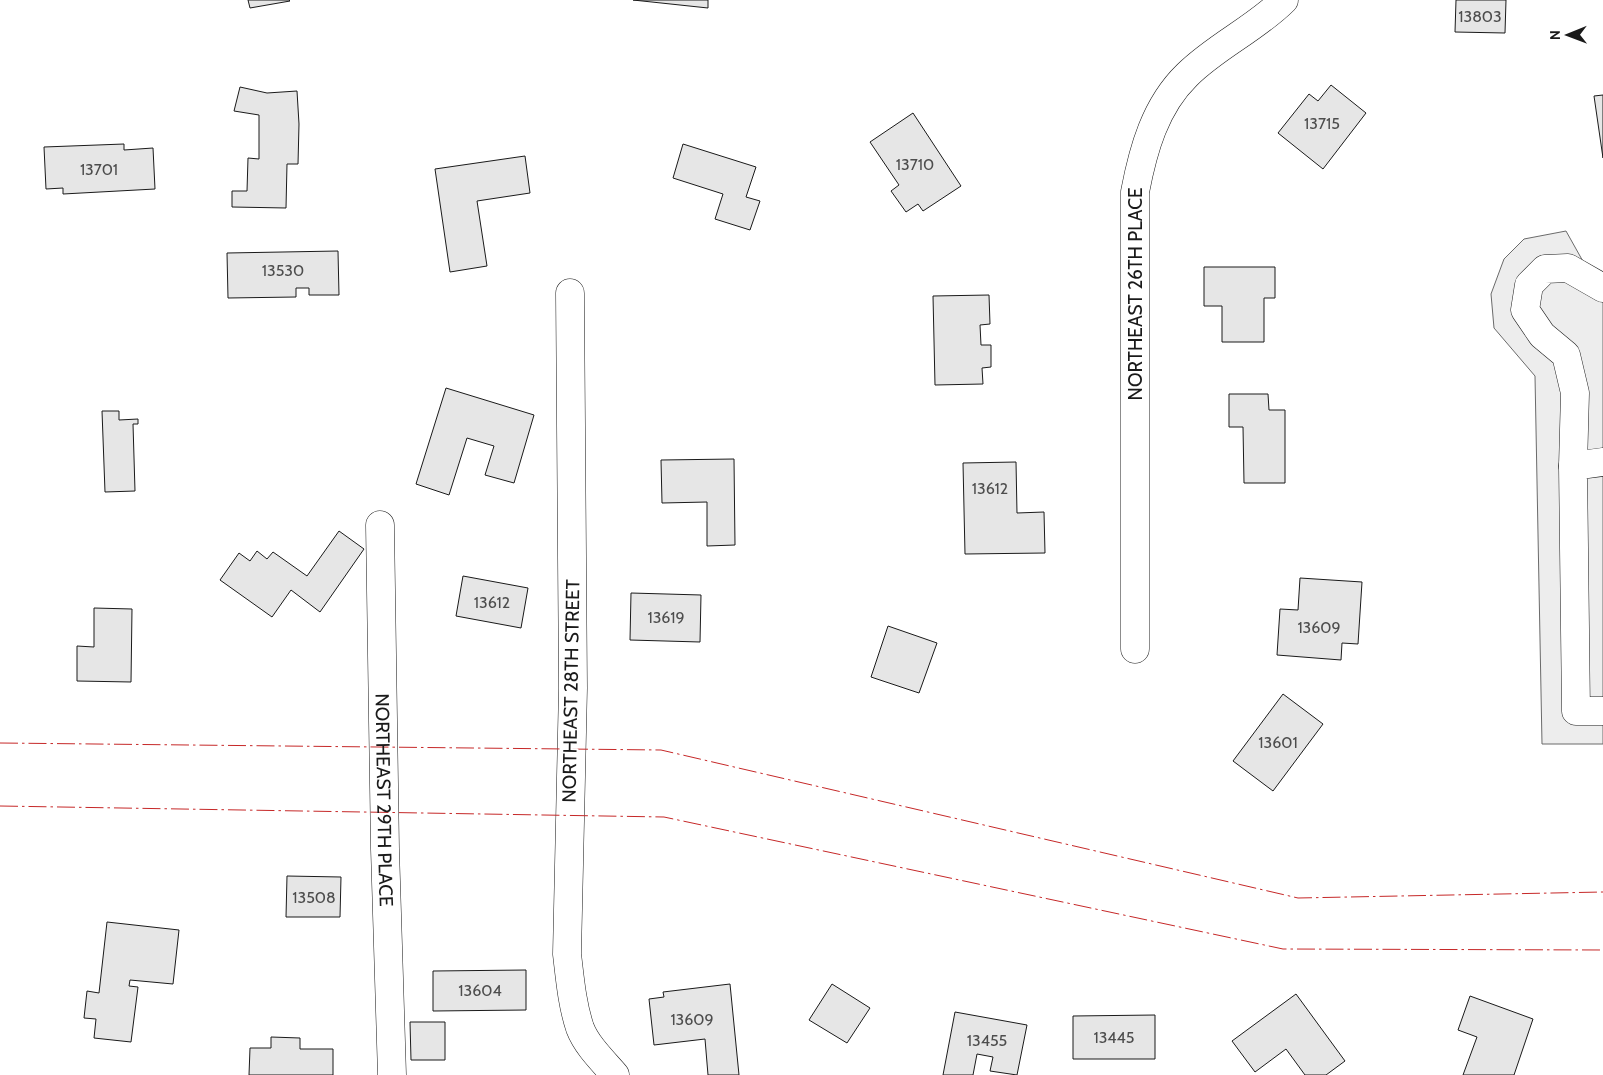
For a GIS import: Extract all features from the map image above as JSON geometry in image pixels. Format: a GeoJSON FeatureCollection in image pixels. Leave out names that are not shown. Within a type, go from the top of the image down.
{"type":"FeatureCollection","features":[{"type":"Feature","properties":{"kind":"street","name":"NORTHEAST 26TH PLACE"},"geometry":{"type":"LineString","coordinates":[[1135,649],[1135,192],[1144,149],[1162,109],[1187,75],[1284,0]]}},
{"type":"Feature","properties":{"kind":"street"},"geometry":{"type":"LineString","coordinates":[[1603,288],[1568,268],[1545,269],[1529,286],[1525,310],[1542,335],[1566,355],[1575,393],[1573,466],[1576,711],[1603,711]]}},
{"type":"Feature","properties":{"kind":"street","name":"NORTHEAST 28TH STREET"},"geometry":{"type":"LineString","coordinates":[[570,293],[573,688],[567,954],[572,993],[580,1029],[595,1052],[615,1075]]}},
{"type":"Feature","properties":{"kind":"street"},"geometry":{"type":"LineString","coordinates":[[1573,466],[1603,462]]}},
{"type":"Feature","properties":{"kind":"street","name":"NORTHEAST 29TH PLACE"},"geometry":{"type":"LineString","coordinates":[[380,525],[385,849],[392,1075]]}},
{"type":"Feature","properties":{"kind":"shaded area"},"geometry":{"type":"Polygon","coordinates":[[[1566,231],[1603,297],[1603,744],[1542,744],[1535,376],[1494,328],[1491,294],[1504,259],[1524,239],[1566,231]]]}},
{"type":"Feature","properties":{"kind":"building"},"geometry":{"type":"Polygon","coordinates":[[[248,0],[289,0],[290,1],[250,8],[248,0]]]}},
{"type":"Feature","properties":{"kind":"building"},"geometry":{"type":"Polygon","coordinates":[[[633,0],[708,0],[708,8],[633,0]]]}},
{"type":"Feature","properties":{"kind":"building"},"geometry":{"type":"Polygon","coordinates":[[[1456,0],[1506,0],[1505,33],[1455,32],[1456,0]]]}},
{"type":"Feature","properties":{"kind":"building"},"geometry":{"type":"Polygon","coordinates":[[[1331,85],[1366,113],[1323,169],[1278,133],[1309,94],[1318,101],[1331,85]]]}},
{"type":"Feature","properties":{"kind":"building"},"geometry":{"type":"Polygon","coordinates":[[[240,87],[267,93],[297,91],[299,124],[298,164],[287,164],[286,208],[232,207],[232,191],[247,191],[248,158],[259,159],[259,115],[234,111],[240,87]]]}},
{"type":"Feature","properties":{"kind":"building"},"geometry":{"type":"Polygon","coordinates":[[[1603,95],[1603,158],[1594,96],[1603,95]]]}},
{"type":"Feature","properties":{"kind":"building"},"geometry":{"type":"Polygon","coordinates":[[[913,113],[961,186],[923,211],[918,204],[906,212],[891,191],[899,185],[870,142],[913,113]]]}},
{"type":"Feature","properties":{"kind":"building"},"geometry":{"type":"Polygon","coordinates":[[[124,144],[124,150],[153,148],[155,189],[63,194],[63,188],[46,189],[44,147],[124,144]]]}},
{"type":"Feature","properties":{"kind":"building"},"geometry":{"type":"Polygon","coordinates":[[[683,144],[756,167],[746,197],[760,201],[750,230],[715,219],[723,194],[673,178],[683,144]]]}},
{"type":"Feature","properties":{"kind":"building"},"geometry":{"type":"Polygon","coordinates":[[[525,156],[530,193],[477,201],[487,266],[450,272],[435,169],[525,156]]]}},
{"type":"Feature","properties":{"kind":"building"},"geometry":{"type":"Polygon","coordinates":[[[338,251],[339,295],[309,295],[309,288],[296,288],[296,297],[228,298],[227,253],[338,251]]]}},
{"type":"Feature","properties":{"kind":"building"},"geometry":{"type":"Polygon","coordinates":[[[1204,267],[1275,267],[1275,298],[1264,298],[1264,342],[1222,342],[1222,306],[1204,306],[1204,267]]]}},
{"type":"Feature","properties":{"kind":"building"},"geometry":{"type":"Polygon","coordinates":[[[989,295],[990,324],[980,325],[981,345],[991,345],[991,367],[982,368],[983,384],[935,385],[933,296],[989,295]]]}},
{"type":"Feature","properties":{"kind":"building"},"geometry":{"type":"Polygon","coordinates":[[[446,388],[534,415],[514,483],[485,475],[494,446],[467,438],[449,495],[416,484],[446,388]]]}},
{"type":"Feature","properties":{"kind":"building"},"geometry":{"type":"Polygon","coordinates":[[[1229,394],[1268,394],[1269,410],[1285,410],[1285,483],[1244,483],[1243,427],[1229,427],[1229,394]]]}},
{"type":"Feature","properties":{"kind":"building"},"geometry":{"type":"Polygon","coordinates":[[[102,411],[119,411],[119,420],[138,419],[138,424],[133,424],[135,491],[105,492],[102,411]]]}},
{"type":"Feature","properties":{"kind":"building"},"geometry":{"type":"Polygon","coordinates":[[[734,459],[735,545],[707,546],[707,502],[662,503],[661,460],[734,459]]]}},
{"type":"Feature","properties":{"kind":"building"},"geometry":{"type":"Polygon","coordinates":[[[1016,462],[1017,513],[1044,512],[1045,553],[965,554],[963,463],[1016,462]]]}},
{"type":"Feature","properties":{"kind":"building"},"geometry":{"type":"Polygon","coordinates":[[[339,531],[364,549],[320,612],[291,590],[272,617],[220,580],[239,553],[250,561],[257,551],[267,559],[273,552],[307,576],[339,531]]]}},
{"type":"Feature","properties":{"kind":"building"},"geometry":{"type":"Polygon","coordinates":[[[463,576],[528,588],[521,628],[456,616],[463,576]]]}},
{"type":"Feature","properties":{"kind":"building"},"geometry":{"type":"Polygon","coordinates":[[[1300,578],[1362,582],[1358,644],[1342,643],[1341,660],[1277,655],[1280,609],[1298,610],[1300,578]]]}},
{"type":"Feature","properties":{"kind":"building"},"geometry":{"type":"Polygon","coordinates":[[[631,593],[701,595],[700,642],[630,640],[631,593]]]}},
{"type":"Feature","properties":{"kind":"building"},"geometry":{"type":"Polygon","coordinates":[[[94,608],[132,609],[131,682],[77,681],[77,646],[94,647],[94,608]]]}},
{"type":"Feature","properties":{"kind":"building"},"geometry":{"type":"Polygon","coordinates":[[[888,626],[937,643],[919,693],[871,677],[888,626]]]}},
{"type":"Feature","properties":{"kind":"building"},"geometry":{"type":"Polygon","coordinates":[[[1283,694],[1323,724],[1273,791],[1233,761],[1283,694]]]}},
{"type":"Feature","properties":{"kind":"building"},"geometry":{"type":"Polygon","coordinates":[[[287,876],[341,877],[340,917],[286,917],[287,876]]]}},
{"type":"Feature","properties":{"kind":"building"},"geometry":{"type":"Polygon","coordinates":[[[107,922],[179,930],[173,984],[130,980],[129,986],[138,987],[131,1042],[94,1038],[96,1019],[84,1018],[87,991],[99,993],[107,922]]]}},
{"type":"Feature","properties":{"kind":"building"},"geometry":{"type":"Polygon","coordinates":[[[526,970],[526,1010],[433,1011],[433,971],[526,970]]]}},
{"type":"Feature","properties":{"kind":"building"},"geometry":{"type":"Polygon","coordinates":[[[730,984],[739,1075],[708,1075],[705,1039],[654,1045],[649,999],[664,997],[663,992],[730,984]]]}},
{"type":"Feature","properties":{"kind":"building"},"geometry":{"type":"Polygon","coordinates":[[[832,984],[870,1008],[847,1043],[809,1020],[832,984]]]}},
{"type":"Feature","properties":{"kind":"building"},"geometry":{"type":"Polygon","coordinates":[[[1296,994],[1345,1061],[1326,1075],[1305,1075],[1286,1049],[1255,1072],[1232,1041],[1296,994]]]}},
{"type":"Feature","properties":{"kind":"building"},"geometry":{"type":"Polygon","coordinates":[[[1470,996],[1533,1019],[1514,1075],[1463,1075],[1477,1037],[1458,1030],[1470,996]]]}},
{"type":"Feature","properties":{"kind":"building"},"geometry":{"type":"Polygon","coordinates":[[[955,1012],[1027,1025],[1017,1075],[990,1071],[993,1057],[977,1054],[973,1075],[943,1075],[955,1012]]]}},
{"type":"Feature","properties":{"kind":"building"},"geometry":{"type":"Polygon","coordinates":[[[1155,1015],[1155,1059],[1073,1059],[1073,1016],[1155,1015]]]}},
{"type":"Feature","properties":{"kind":"building"},"geometry":{"type":"Polygon","coordinates":[[[410,1022],[445,1022],[445,1060],[411,1060],[410,1022]]]}},
{"type":"Feature","properties":{"kind":"building"},"geometry":{"type":"Polygon","coordinates":[[[271,1037],[300,1038],[300,1049],[333,1049],[333,1075],[249,1075],[250,1048],[271,1048],[271,1037]]]}},
{"type":"Feature","properties":{"kind":"power"},"geometry":{"type":"LineString","coordinates":[[0,743],[661,750],[1298,898],[1603,892]]}},
{"type":"Feature","properties":{"kind":"power"},"geometry":{"type":"LineString","coordinates":[[0,806],[664,817],[1283,949],[1603,950]]}}]}
